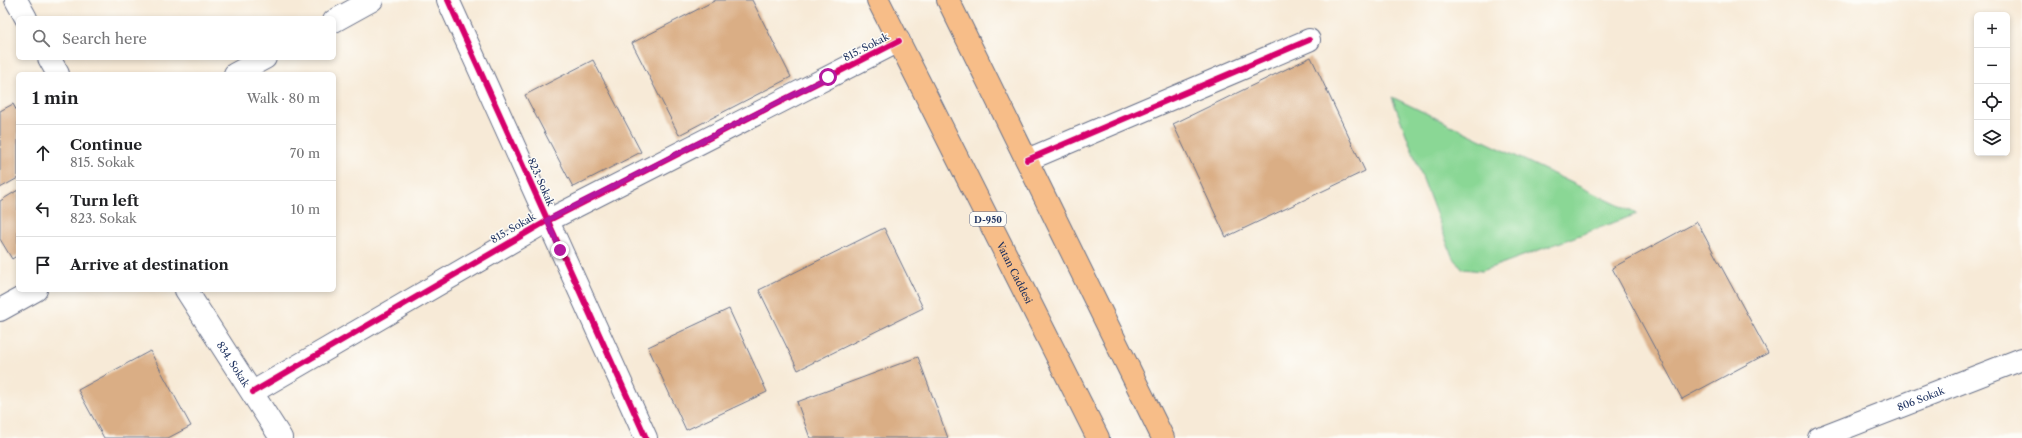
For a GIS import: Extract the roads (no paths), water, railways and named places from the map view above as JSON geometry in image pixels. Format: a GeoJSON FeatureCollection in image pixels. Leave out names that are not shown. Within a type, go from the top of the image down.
{"type":"FeatureCollection","features":[{"type":"Feature","properties":{"kind":"highway","name":"Vatan Caddesi"},"geometry":{"type":"LineString","coordinates":[[878,0],[1098,438]]}},
{"type":"Feature","properties":{"kind":"highway"},"geometry":{"type":"LineString","coordinates":[[948,0],[1163,438]]}},
{"type":"Feature","properties":{"kind":"street"},"geometry":{"type":"LineString","coordinates":[[16,0],[25,16]]}},
{"type":"Feature","properties":{"kind":"street"},"geometry":{"type":"LineString","coordinates":[[336,20],[372,0]]}},
{"type":"Feature","properties":{"kind":"street","name":"823. Sokak"},"geometry":{"type":"LineString","coordinates":[[448,0],[646,438]]}},
{"type":"Feature","properties":{"kind":"street"},"geometry":{"type":"LineString","coordinates":[[1027,160],[1309,40]]}},
{"type":"Feature","properties":{"kind":"street","name":"815. Sokak"},"geometry":{"type":"LineString","coordinates":[[253,392],[547,220],[898,41]]}},
{"type":"Feature","properties":{"kind":"street"},"geometry":{"type":"LineString","coordinates":[[50,60],[57,72]]}},
{"type":"Feature","properties":{"kind":"street"},"geometry":{"type":"LineString","coordinates":[[239,72],[261,60]]}},
{"type":"Feature","properties":{"kind":"street"},"geometry":{"type":"LineString","coordinates":[[0,310],[32,292]]}},
{"type":"Feature","properties":{"kind":"street","name":"834. Sokak"},"geometry":{"type":"LineString","coordinates":[[187,292],[253,392],[281,438]]}},
{"type":"Feature","properties":{"kind":"street","name":"806 Sokak"},"geometry":{"type":"LineString","coordinates":[[1819,438],[2022,358]]}}]}
